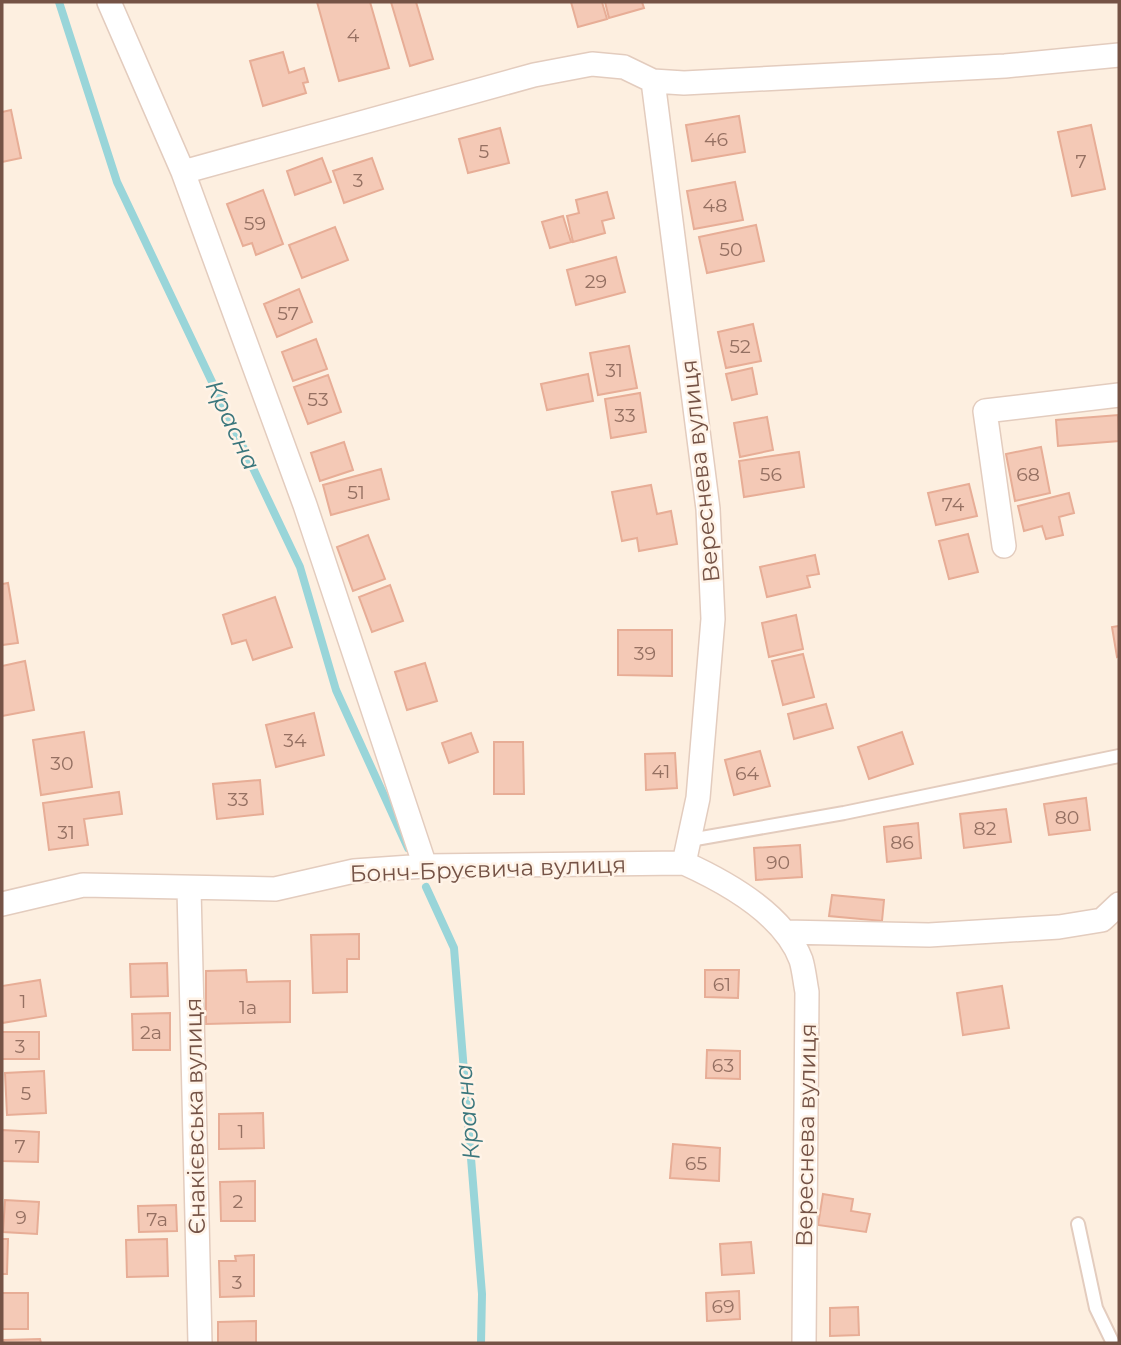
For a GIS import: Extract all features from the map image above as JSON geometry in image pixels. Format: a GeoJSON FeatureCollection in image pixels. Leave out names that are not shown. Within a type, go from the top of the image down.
{"type":"FeatureCollection","features":[{"type":"Feature","properties":{"kind":"street"},"geometry":{"type":"LineString","coordinates":[[109,2],[183,172],[305,505],[425,866]]}},
{"type":"Feature","properties":{"kind":"street"},"geometry":{"type":"LineString","coordinates":[[183,172],[534,75],[592,64],[624,67],[653,81],[684,83],[1005,66],[1119,55]]}},
{"type":"Feature","properties":{"kind":"street","name":"Вереснева вулиця"},"geometry":{"type":"LineString","coordinates":[[653,81],[708,509],[713,619],[698,798],[684,863],[712,875],[751,902],[785,932],[801,959],[807,992],[804,1343]]}},
{"type":"Feature","properties":{"kind":"street"},"geometry":{"type":"LineString","coordinates":[[1004,546],[985,411],[1119,395]]}},
{"type":"Feature","properties":{"kind":"street","name":"Бонч-Бруєвича вулиця"},"geometry":{"type":"LineString","coordinates":[[2,904],[83,885],[144,884],[189,888],[275,889],[354,871],[425,866],[684,863]]}},
{"type":"Feature","properties":{"kind":"street","name":"Єнакієвська вулиця"},"geometry":{"type":"LineString","coordinates":[[189,888],[200,1343]]}},
{"type":"Feature","properties":{"kind":"street"},"geometry":{"type":"LineString","coordinates":[[785,932],[929,935],[1059,927],[1101,920],[1119,904]]}},
{"type":"Feature","properties":{"kind":"lane"},"geometry":{"type":"LineString","coordinates":[[690,840],[844,813],[1119,756]]}},
{"type":"Feature","properties":{"kind":"lane"},"geometry":{"type":"LineString","coordinates":[[1078,1224],[1096,1308],[1113,1343]]}},
{"type":"Feature","properties":{"kind":"building"},"geometry":{"type":"Polygon","coordinates":[[[317,2],[370,2],[389,68],[339,81],[317,2]]]}},
{"type":"Feature","properties":{"kind":"building"},"geometry":{"type":"Polygon","coordinates":[[[391,2],[416,2],[433,59],[410,66],[391,2]]]}},
{"type":"Feature","properties":{"kind":"building"},"geometry":{"type":"Polygon","coordinates":[[[571,2],[602,2],[607,19],[578,27],[571,2]]]}},
{"type":"Feature","properties":{"kind":"building"},"geometry":{"type":"Polygon","coordinates":[[[605,2],[642,2],[644,8],[609,18],[605,2]]]}},
{"type":"Feature","properties":{"kind":"building"},"geometry":{"type":"Polygon","coordinates":[[[283,52],[289,73],[304,68],[308,82],[303,83],[306,93],[263,106],[250,61],[283,52]]]}},
{"type":"Feature","properties":{"kind":"building"},"geometry":{"type":"Polygon","coordinates":[[[11,110],[21,158],[2,162],[2,112],[11,110]]]}},
{"type":"Feature","properties":{"kind":"building"},"geometry":{"type":"Polygon","coordinates":[[[739,116],[745,152],[692,161],[686,125],[739,116]]]}},
{"type":"Feature","properties":{"kind":"building"},"geometry":{"type":"Polygon","coordinates":[[[1091,125],[1105,189],[1072,196],[1058,132],[1091,125]]]}},
{"type":"Feature","properties":{"kind":"building"},"geometry":{"type":"Polygon","coordinates":[[[500,128],[509,163],[468,173],[459,139],[500,128]]]}},
{"type":"Feature","properties":{"kind":"building"},"geometry":{"type":"Polygon","coordinates":[[[322,158],[331,182],[295,195],[287,171],[322,158]]]}},
{"type":"Feature","properties":{"kind":"building"},"geometry":{"type":"Polygon","coordinates":[[[372,158],[383,189],[344,203],[333,171],[372,158]]]}},
{"type":"Feature","properties":{"kind":"building"},"geometry":{"type":"Polygon","coordinates":[[[735,182],[743,220],[694,229],[687,191],[735,182]]]}},
{"type":"Feature","properties":{"kind":"building"},"geometry":{"type":"Polygon","coordinates":[[[263,190],[283,244],[256,255],[252,243],[243,246],[227,204],[263,190]]]}},
{"type":"Feature","properties":{"kind":"building"},"geometry":{"type":"Polygon","coordinates":[[[607,192],[614,218],[602,221],[605,233],[573,242],[567,216],[579,213],[576,200],[607,192]]]}},
{"type":"Feature","properties":{"kind":"building"},"geometry":{"type":"Polygon","coordinates":[[[563,216],[571,242],[550,248],[542,222],[563,216]]]}},
{"type":"Feature","properties":{"kind":"building"},"geometry":{"type":"Polygon","coordinates":[[[756,225],[764,261],[707,273],[699,237],[756,225]]]}},
{"type":"Feature","properties":{"kind":"building"},"geometry":{"type":"Polygon","coordinates":[[[335,227],[348,260],[302,278],[289,245],[335,227]]]}},
{"type":"Feature","properties":{"kind":"building"},"geometry":{"type":"Polygon","coordinates":[[[616,257],[625,292],[576,305],[567,270],[616,257]]]}},
{"type":"Feature","properties":{"kind":"building"},"geometry":{"type":"Polygon","coordinates":[[[299,289],[312,322],[277,337],[264,304],[299,289]]]}},
{"type":"Feature","properties":{"kind":"building"},"geometry":{"type":"Polygon","coordinates":[[[753,324],[761,361],[726,368],[718,332],[753,324]]]}},
{"type":"Feature","properties":{"kind":"building"},"geometry":{"type":"Polygon","coordinates":[[[316,339],[327,369],[293,381],[282,352],[316,339]]]}},
{"type":"Feature","properties":{"kind":"building"},"geometry":{"type":"Polygon","coordinates":[[[629,346],[637,388],[598,395],[590,353],[629,346]]]}},
{"type":"Feature","properties":{"kind":"building"},"geometry":{"type":"Polygon","coordinates":[[[752,368],[757,394],[732,400],[726,374],[752,368]]]}},
{"type":"Feature","properties":{"kind":"building"},"geometry":{"type":"Polygon","coordinates":[[[588,374],[593,401],[547,410],[541,384],[588,374]]]}},
{"type":"Feature","properties":{"kind":"building"},"geometry":{"type":"Polygon","coordinates":[[[328,375],[341,412],[308,424],[294,387],[328,375]]]}},
{"type":"Feature","properties":{"kind":"building"},"geometry":{"type":"Polygon","coordinates":[[[640,393],[646,432],[611,438],[605,399],[640,393]]]}},
{"type":"Feature","properties":{"kind":"building"},"geometry":{"type":"Polygon","coordinates":[[[1118,415],[1119,441],[1058,446],[1056,420],[1118,415]]]}},
{"type":"Feature","properties":{"kind":"building"},"geometry":{"type":"Polygon","coordinates":[[[767,417],[773,450],[740,457],[734,423],[767,417]]]}},
{"type":"Feature","properties":{"kind":"building"},"geometry":{"type":"Polygon","coordinates":[[[344,442],[353,470],[320,481],[311,453],[344,442]]]}},
{"type":"Feature","properties":{"kind":"building"},"geometry":{"type":"Polygon","coordinates":[[[1041,447],[1050,493],[1015,501],[1006,454],[1041,447]]]}},
{"type":"Feature","properties":{"kind":"building"},"geometry":{"type":"Polygon","coordinates":[[[799,452],[804,487],[744,497],[739,461],[799,452]]]}},
{"type":"Feature","properties":{"kind":"building"},"geometry":{"type":"Polygon","coordinates":[[[381,469],[389,499],[331,515],[323,485],[381,469]]]}},
{"type":"Feature","properties":{"kind":"building"},"geometry":{"type":"Polygon","coordinates":[[[969,484],[977,516],[936,525],[928,493],[969,484]]]}},
{"type":"Feature","properties":{"kind":"building"},"geometry":{"type":"Polygon","coordinates":[[[651,485],[657,514],[671,511],[677,544],[639,551],[637,538],[622,541],[612,492],[651,485]]]}},
{"type":"Feature","properties":{"kind":"building"},"geometry":{"type":"Polygon","coordinates":[[[1069,493],[1074,513],[1059,517],[1063,535],[1046,539],[1042,526],[1024,531],[1018,506],[1069,493]]]}},
{"type":"Feature","properties":{"kind":"building"},"geometry":{"type":"Polygon","coordinates":[[[968,534],[978,572],[949,579],[939,541],[968,534]]]}},
{"type":"Feature","properties":{"kind":"building"},"geometry":{"type":"Polygon","coordinates":[[[368,535],[385,579],[353,591],[337,547],[368,535]]]}},
{"type":"Feature","properties":{"kind":"building"},"geometry":{"type":"Polygon","coordinates":[[[815,555],[819,574],[807,576],[810,587],[767,597],[760,567],[815,555]]]}},
{"type":"Feature","properties":{"kind":"building"},"geometry":{"type":"Polygon","coordinates":[[[8,583],[18,643],[2,645],[2,584],[8,583]]]}},
{"type":"Feature","properties":{"kind":"building"},"geometry":{"type":"Polygon","coordinates":[[[390,585],[403,621],[372,632],[359,597],[390,585]]]}},
{"type":"Feature","properties":{"kind":"building"},"geometry":{"type":"Polygon","coordinates":[[[275,597],[292,647],[253,660],[246,640],[232,644],[223,615],[275,597]]]}},
{"type":"Feature","properties":{"kind":"building"},"geometry":{"type":"Polygon","coordinates":[[[796,615],[803,649],[769,657],[762,623],[796,615]]]}},
{"type":"Feature","properties":{"kind":"building"},"geometry":{"type":"Polygon","coordinates":[[[1119,626],[1119,656],[1117,657],[1112,627],[1119,626]]]}},
{"type":"Feature","properties":{"kind":"building"},"geometry":{"type":"Polygon","coordinates":[[[618,630],[672,630],[672,676],[618,675],[618,630]]]}},
{"type":"Feature","properties":{"kind":"building"},"geometry":{"type":"Polygon","coordinates":[[[803,654],[814,697],[783,705],[772,661],[803,654]]]}},
{"type":"Feature","properties":{"kind":"building"},"geometry":{"type":"Polygon","coordinates":[[[25,661],[34,710],[2,716],[2,666],[25,661]]]}},
{"type":"Feature","properties":{"kind":"building"},"geometry":{"type":"Polygon","coordinates":[[[425,663],[437,701],[407,710],[395,672],[425,663]]]}},
{"type":"Feature","properties":{"kind":"building"},"geometry":{"type":"Polygon","coordinates":[[[826,704],[833,728],[794,739],[788,714],[826,704]]]}},
{"type":"Feature","properties":{"kind":"building"},"geometry":{"type":"Polygon","coordinates":[[[314,713],[324,755],[276,767],[266,725],[314,713]]]}},
{"type":"Feature","properties":{"kind":"building"},"geometry":{"type":"Polygon","coordinates":[[[84,732],[92,787],[41,795],[33,740],[84,732]]]}},
{"type":"Feature","properties":{"kind":"building"},"geometry":{"type":"Polygon","coordinates":[[[902,732],[913,764],[869,779],[858,747],[902,732]]]}},
{"type":"Feature","properties":{"kind":"building"},"geometry":{"type":"Polygon","coordinates":[[[471,733],[478,752],[449,763],[442,743],[471,733]]]}},
{"type":"Feature","properties":{"kind":"building"},"geometry":{"type":"Polygon","coordinates":[[[494,742],[523,742],[524,794],[494,794],[494,742]]]}},
{"type":"Feature","properties":{"kind":"building"},"geometry":{"type":"Polygon","coordinates":[[[760,751],[770,786],[734,795],[725,760],[760,751]]]}},
{"type":"Feature","properties":{"kind":"building"},"geometry":{"type":"Polygon","coordinates":[[[675,753],[677,788],[646,790],[645,754],[675,753]]]}},
{"type":"Feature","properties":{"kind":"building"},"geometry":{"type":"Polygon","coordinates":[[[260,780],[263,814],[217,819],[213,784],[260,780]]]}},
{"type":"Feature","properties":{"kind":"building"},"geometry":{"type":"Polygon","coordinates":[[[119,792],[122,814],[84,819],[88,845],[49,850],[43,803],[119,792]]]}},
{"type":"Feature","properties":{"kind":"building"},"geometry":{"type":"Polygon","coordinates":[[[1086,798],[1090,830],[1049,835],[1044,804],[1086,798]]]}},
{"type":"Feature","properties":{"kind":"building"},"geometry":{"type":"Polygon","coordinates":[[[1006,809],[1011,842],[964,848],[960,814],[1006,809]]]}},
{"type":"Feature","properties":{"kind":"building"},"geometry":{"type":"Polygon","coordinates":[[[918,823],[921,858],[887,862],[884,827],[918,823]]]}},
{"type":"Feature","properties":{"kind":"building"},"geometry":{"type":"Polygon","coordinates":[[[800,845],[802,877],[756,880],[754,848],[800,845]]]}},
{"type":"Feature","properties":{"kind":"building"},"geometry":{"type":"Polygon","coordinates":[[[832,895],[884,900],[882,921],[829,916],[832,895]]]}},
{"type":"Feature","properties":{"kind":"building"},"geometry":{"type":"Polygon","coordinates":[[[359,934],[359,959],[347,959],[347,992],[313,993],[311,935],[359,934]]]}},
{"type":"Feature","properties":{"kind":"building"},"geometry":{"type":"Polygon","coordinates":[[[167,963],[168,996],[131,997],[130,964],[167,963]]]}},
{"type":"Feature","properties":{"kind":"building"},"geometry":{"type":"Polygon","coordinates":[[[246,970],[247,982],[290,981],[290,1022],[206,1024],[206,971],[246,970]]]}},
{"type":"Feature","properties":{"kind":"building"},"geometry":{"type":"Polygon","coordinates":[[[705,970],[739,970],[738,998],[705,997],[705,970]]]}},
{"type":"Feature","properties":{"kind":"building"},"geometry":{"type":"Polygon","coordinates":[[[40,980],[46,1016],[2,1023],[2,986],[40,980]]]}},
{"type":"Feature","properties":{"kind":"building"},"geometry":{"type":"Polygon","coordinates":[[[1002,986],[1009,1028],[963,1035],[957,993],[1002,986]]]}},
{"type":"Feature","properties":{"kind":"building"},"geometry":{"type":"Polygon","coordinates":[[[170,1013],[170,1050],[133,1050],[132,1014],[170,1013]]]}},
{"type":"Feature","properties":{"kind":"building"},"geometry":{"type":"Polygon","coordinates":[[[2,1032],[39,1032],[39,1059],[2,1059],[2,1032]]]}},
{"type":"Feature","properties":{"kind":"building"},"geometry":{"type":"Polygon","coordinates":[[[707,1050],[740,1051],[740,1079],[706,1078],[707,1050]]]}},
{"type":"Feature","properties":{"kind":"building"},"geometry":{"type":"Polygon","coordinates":[[[44,1071],[46,1113],[7,1115],[5,1073],[44,1071]]]}},
{"type":"Feature","properties":{"kind":"building"},"geometry":{"type":"Polygon","coordinates":[[[263,1113],[264,1148],[219,1149],[219,1114],[263,1113]]]}},
{"type":"Feature","properties":{"kind":"building"},"geometry":{"type":"Polygon","coordinates":[[[2,1130],[39,1132],[38,1162],[2,1161],[2,1130]]]}},
{"type":"Feature","properties":{"kind":"building"},"geometry":{"type":"Polygon","coordinates":[[[673,1144],[720,1148],[719,1181],[670,1178],[673,1144]]]}},
{"type":"Feature","properties":{"kind":"building"},"geometry":{"type":"Polygon","coordinates":[[[255,1181],[255,1221],[221,1221],[220,1182],[255,1181]]]}},
{"type":"Feature","properties":{"kind":"building"},"geometry":{"type":"Polygon","coordinates":[[[823,1194],[853,1199],[851,1211],[870,1214],[866,1232],[818,1225],[823,1194]]]}},
{"type":"Feature","properties":{"kind":"building"},"geometry":{"type":"Polygon","coordinates":[[[5,1200],[39,1202],[37,1234],[3,1232],[5,1200]]]}},
{"type":"Feature","properties":{"kind":"building"},"geometry":{"type":"Polygon","coordinates":[[[176,1205],[177,1231],[139,1232],[138,1206],[176,1205]]]}},
{"type":"Feature","properties":{"kind":"building"},"geometry":{"type":"Polygon","coordinates":[[[2,1239],[8,1239],[7,1274],[2,1274],[2,1239]]]}},
{"type":"Feature","properties":{"kind":"building"},"geometry":{"type":"Polygon","coordinates":[[[167,1239],[168,1276],[127,1277],[126,1240],[167,1239]]]}},
{"type":"Feature","properties":{"kind":"building"},"geometry":{"type":"Polygon","coordinates":[[[751,1242],[754,1273],[722,1275],[720,1244],[751,1242]]]}},
{"type":"Feature","properties":{"kind":"building"},"geometry":{"type":"Polygon","coordinates":[[[254,1255],[254,1296],[220,1297],[219,1261],[236,1261],[235,1256],[254,1255]]]}},
{"type":"Feature","properties":{"kind":"building"},"geometry":{"type":"Polygon","coordinates":[[[739,1291],[740,1319],[707,1321],[706,1293],[739,1291]]]}},
{"type":"Feature","properties":{"kind":"building"},"geometry":{"type":"Polygon","coordinates":[[[2,1293],[28,1293],[28,1329],[2,1329],[2,1293]]]}},
{"type":"Feature","properties":{"kind":"building"},"geometry":{"type":"Polygon","coordinates":[[[858,1307],[859,1335],[830,1336],[830,1308],[858,1307]]]}},
{"type":"Feature","properties":{"kind":"building"},"geometry":{"type":"Polygon","coordinates":[[[256,1321],[256,1343],[218,1343],[218,1322],[256,1321]]]}},
{"type":"Feature","properties":{"kind":"building"},"geometry":{"type":"Polygon","coordinates":[[[40,1339],[41,1343],[4,1343],[4,1340],[40,1339]]]}},
{"type":"Feature","properties":{"kind":"waterway","name":"Красна"},"geometry":{"type":"LineString","coordinates":[[59,2],[117,182],[300,567],[336,690],[408,848]]}},
{"type":"Feature","properties":{"kind":"waterway","name":"Красна"},"geometry":{"type":"LineString","coordinates":[[426,887],[454,948],[482,1294],[481,1343]]}}]}
